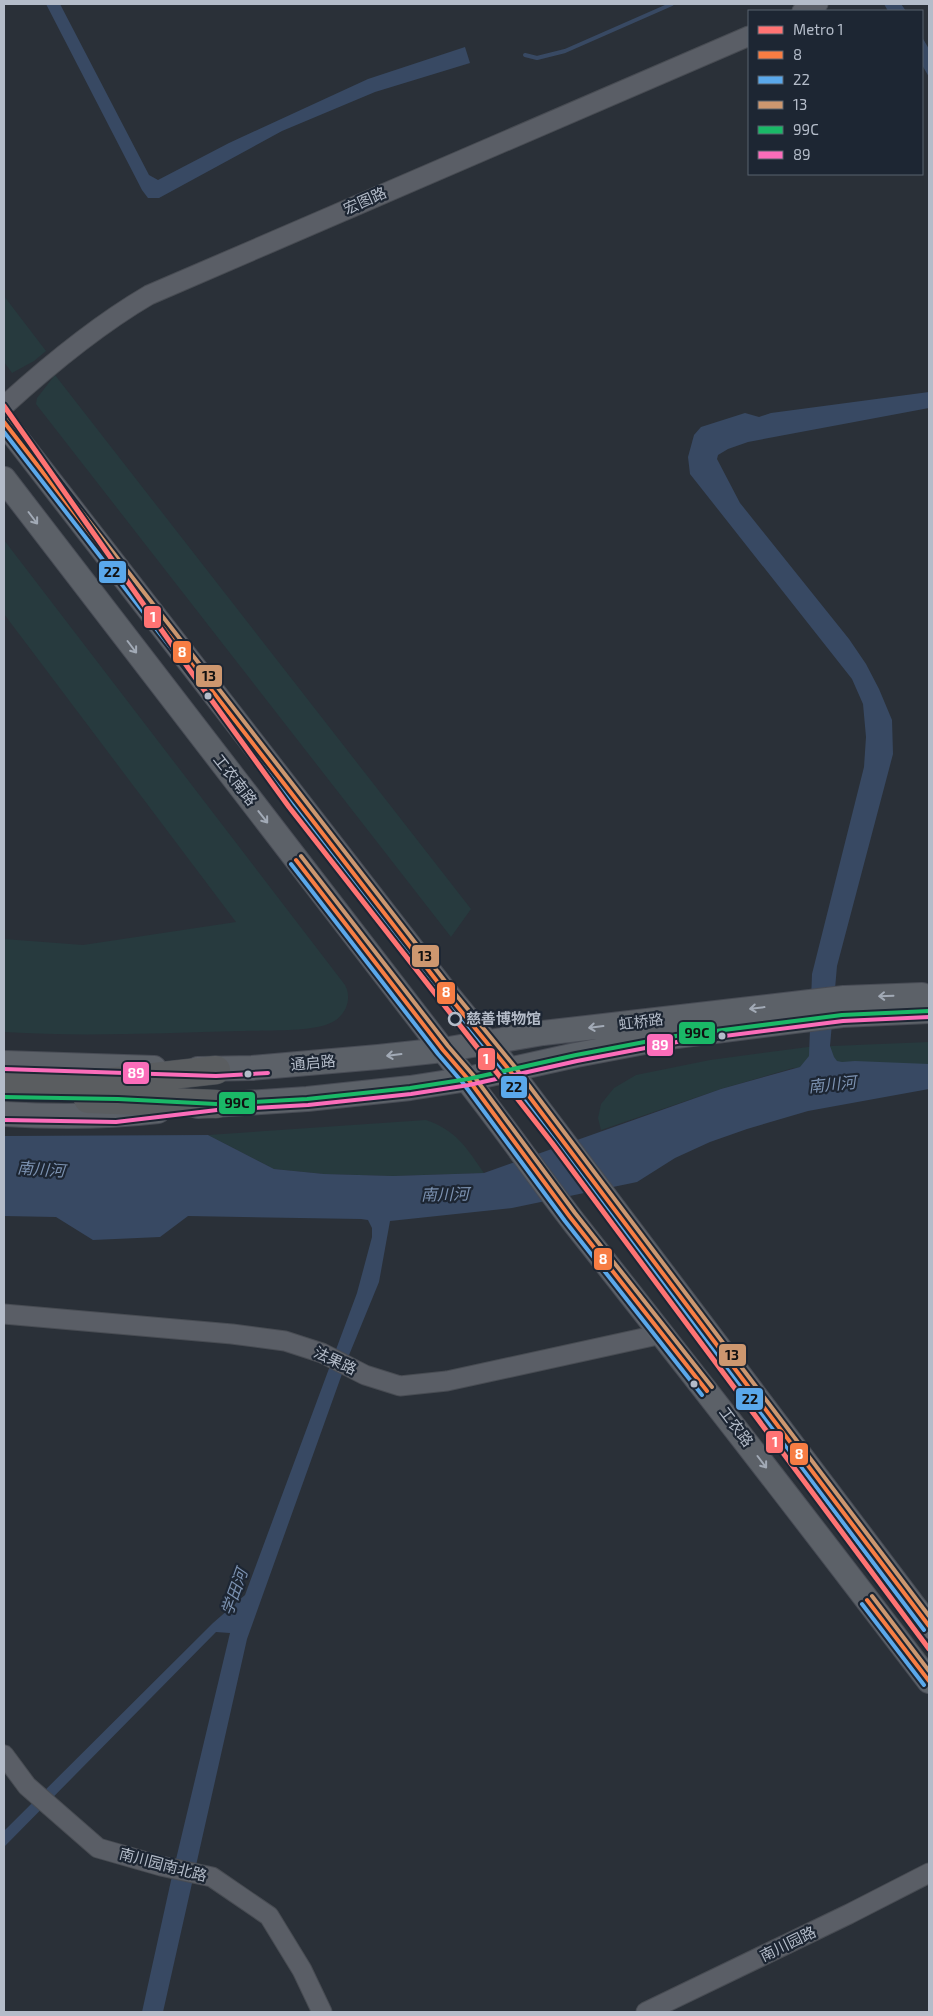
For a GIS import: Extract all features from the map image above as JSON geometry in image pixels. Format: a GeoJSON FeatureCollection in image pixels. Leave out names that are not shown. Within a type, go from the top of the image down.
{"type":"FeatureCollection","features":[{"type":"Feature","properties":{"kind":"highway"},"geometry":{"type":"LineString","coordinates":[[4,1081],[40,1083],[109,1082],[216,1070]]}},
{"type":"Feature","properties":{"kind":"highway"},"geometry":{"type":"LineString","coordinates":[[4,1097],[118,1099],[216,1104]]}},
{"type":"Feature","properties":{"kind":"main road"},"geometry":{"type":"LineString","coordinates":[[4,422],[560,1136],[929,1626]]}},
{"type":"Feature","properties":{"kind":"main road","name":"工农南路"},"geometry":{"type":"LineString","coordinates":[[4,479],[443,1050],[468,1079]]}},
{"type":"Feature","properties":{"kind":"main road","name":"虹桥路"},"geometry":{"type":"LineString","coordinates":[[443,1050],[542,1033],[804,1012],[929,995]]}},
{"type":"Feature","properties":{"kind":"main road","name":"虹桥路"},"geometry":{"type":"LineString","coordinates":[[843,1007],[929,1011]]}},
{"type":"Feature","properties":{"kind":"main road","name":"虹桥路"},"geometry":{"type":"LineString","coordinates":[[468,1079],[576,1055],[804,1012]]}},
{"type":"Feature","properties":{"kind":"main road","name":"通启路"},"geometry":{"type":"LineString","coordinates":[[4,1063],[216,1070],[443,1050]]}},
{"type":"Feature","properties":{"kind":"main road"},"geometry":{"type":"LineString","coordinates":[[4,1114],[115,1116],[216,1104],[307,1099],[410,1088],[468,1079]]}},
{"type":"Feature","properties":{"kind":"main road","name":"工农路"},"geometry":{"type":"LineString","coordinates":[[468,1079],[570,1216],[723,1410],[929,1681]]}},
{"type":"Feature","properties":{"kind":"street"},"geometry":{"type":"LineString","coordinates":[[804,10],[818,4]]}},
{"type":"Feature","properties":{"kind":"street","name":"宏图路"},"geometry":{"type":"LineString","coordinates":[[4,406],[84,338],[116,314],[149,295],[748,36]]}},
{"type":"Feature","properties":{"kind":"street","name":"法果路"},"geometry":{"type":"LineString","coordinates":[[4,1314],[232,1334],[285,1341],[322,1353],[365,1376],[400,1386],[447,1381],[662,1334]]}},
{"type":"Feature","properties":{"kind":"street","name":"南川园南北路"},"geometry":{"type":"LineString","coordinates":[[4,1755],[27,1786],[98,1848],[161,1866],[212,1877],[268,1916],[302,1970],[322,2012]]}},
{"type":"Feature","properties":{"kind":"street","name":"南川园路"},"geometry":{"type":"LineString","coordinates":[[646,2012],[849,1914],[929,1873]]}},
{"type":"Feature","properties":{"kind":"green space"},"geometry":{"type":"Polygon","coordinates":[[[4,296],[46,351],[34,361],[12,373],[4,362],[4,296]]]}},
{"type":"Feature","properties":{"kind":"green space"},"geometry":{"type":"Polygon","coordinates":[[[55,375],[471,909],[451,937],[36,404],[37,398],[55,375]]]}},
{"type":"Feature","properties":{"kind":"green space"},"geometry":{"type":"Polygon","coordinates":[[[4,540],[345,985],[348,1002],[343,1013],[334,1021],[319,1027],[286,1030],[152,1034],[4,1032],[4,939],[83,945],[236,922],[4,614],[4,540]]]}},
{"type":"Feature","properties":{"kind":"green space"},"geometry":{"type":"Polygon","coordinates":[[[929,1042],[929,1064],[793,1068],[721,1089],[601,1130],[598,1118],[601,1104],[614,1088],[636,1075],[710,1060],[808,1047],[929,1042]]]}},
{"type":"Feature","properties":{"kind":"green space"},"geometry":{"type":"Polygon","coordinates":[[[426,1120],[446,1129],[460,1141],[484,1173],[393,1176],[324,1174],[274,1169],[208,1135],[426,1120]]]}},
{"type":"Feature","properties":{"kind":"water"},"geometry":{"type":"Polygon","coordinates":[[[46,4],[60,4],[149,175],[158,180],[229,143],[368,79],[465,47],[470,63],[375,92],[282,131],[159,198],[148,198],[142,190],[46,4]]]}},
{"type":"Feature","properties":{"kind":"water"},"geometry":{"type":"Polygon","coordinates":[[[884,4],[901,4],[905,10],[887,10],[884,4]]]}},
{"type":"Feature","properties":{"kind":"water"},"geometry":{"type":"Polygon","coordinates":[[[923,39],[929,49],[929,77],[923,67],[923,39]]]}},
{"type":"Feature","properties":{"kind":"water","name":"南川河"},"geometry":{"type":"Polygon","coordinates":[[[929,392],[929,408],[748,442],[728,449],[718,455],[717,459],[740,503],[849,639],[866,664],[892,720],[893,754],[837,966],[830,1046],[837,1061],[842,1062],[929,1064],[929,1089],[808,1111],[747,1129],[710,1142],[675,1158],[637,1182],[512,1208],[390,1221],[379,1282],[347,1360],[247,1639],[163,2012],[142,2012],[172,1876],[230,1633],[216,1632],[4,1847],[4,1831],[213,1623],[245,1595],[357,1293],[372,1237],[372,1228],[368,1220],[361,1219],[188,1216],[160,1237],[93,1240],[56,1217],[4,1216],[4,1136],[208,1135],[274,1169],[324,1174],[393,1176],[484,1173],[721,1089],[800,1067],[809,1056],[812,974],[864,767],[866,737],[863,704],[852,679],[690,474],[688,457],[694,435],[701,427],[745,413],[759,417],[771,413],[929,392]]]}},
{"type":"Feature","properties":{"kind":"waterway"},"geometry":{"type":"LineString","coordinates":[[525,55],[537,58],[565,51],[672,4]]}},
{"type":"Feature","properties":{"kind":"metro line","name":"1"},"geometry":{"type":"LineString","coordinates":[[4,406],[189,669],[289,807],[552,1143],[929,1649]]}},
{"type":"Feature","properties":{"kind":"transit line","name":"13"},"geometry":{"type":"LineString","coordinates":[[9,418],[448,985],[515,1067],[929,1616]]}},
{"type":"Feature","properties":{"kind":"transit line","name":"8"},"geometry":{"type":"LineString","coordinates":[[4,422],[443,989],[510,1071],[929,1626]]}},
{"type":"Feature","properties":{"kind":"transit line","name":"22"},"geometry":{"type":"LineString","coordinates":[[4,432],[438,993],[505,1075],[924,1630]]}},
{"type":"Feature","properties":{"kind":"transit line","name":"13"},"geometry":{"type":"LineString","coordinates":[[301,856],[448,1046],[473,1075],[575,1213],[712,1387]]}},
{"type":"Feature","properties":{"kind":"transit line","name":"8"},"geometry":{"type":"LineString","coordinates":[[296,860],[443,1050],[468,1079],[570,1217],[707,1391]]}},
{"type":"Feature","properties":{"kind":"transit line","name":"22"},"geometry":{"type":"LineString","coordinates":[[291,864],[438,1054],[463,1083],[565,1221],[702,1395]]}},
{"type":"Feature","properties":{"kind":"transit line","name":"99C"},"geometry":{"type":"LineString","coordinates":[[4,1097],[118,1099],[216,1104],[307,1099],[410,1088],[468,1079],[576,1055],[676,1036],[842,1015],[929,1011]]}},
{"type":"Feature","properties":{"kind":"transit line","name":"89"},"geometry":{"type":"LineString","coordinates":[[4,1120],[116,1122],[217,1110],[308,1105],[411,1094],[469,1085],[577,1061],[677,1042],[843,1021],[929,1017]]}},
{"type":"Feature","properties":{"kind":"transit line","name":"89"},"geometry":{"type":"LineString","coordinates":[[4,1069],[216,1076],[268,1073]]}},
{"type":"Feature","properties":{"kind":"transit line","name":"13"},"geometry":{"type":"LineString","coordinates":[[872,1596],[929,1671]]}},
{"type":"Feature","properties":{"kind":"transit line","name":"8"},"geometry":{"type":"LineString","coordinates":[[867,1600],[929,1681]]}},
{"type":"Feature","properties":{"kind":"transit line","name":"22"},"geometry":{"type":"LineString","coordinates":[[862,1604],[924,1685]]}},
{"type":"Feature","properties":{"kind":"place","name":"慈善博物馆"},"geometry":{"type":"Point","coordinates":[455,1019]}},
{"type":"Feature","properties":{"kind":"water label","name":"学田河"},"geometry":{"type":"Point","coordinates":[234,1592]}}]}
